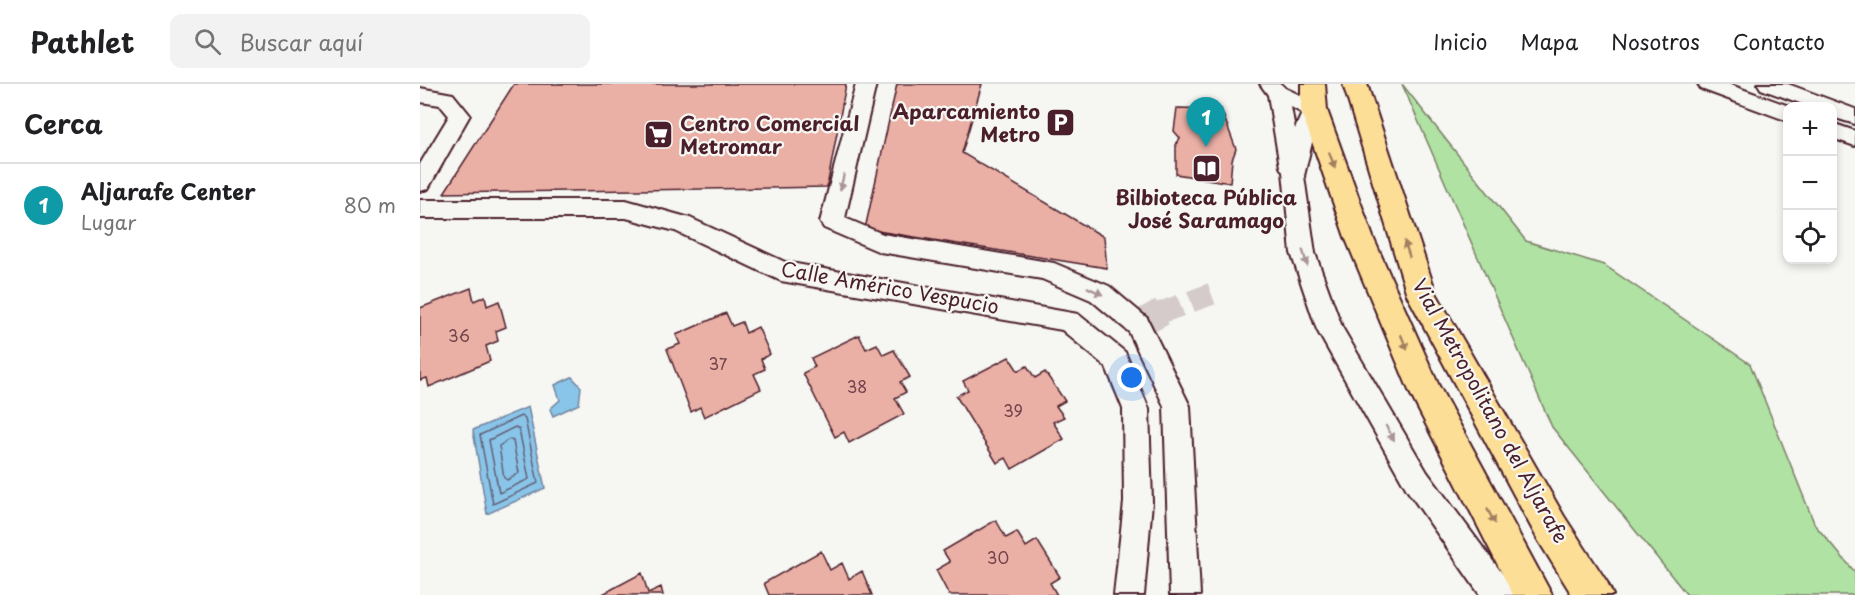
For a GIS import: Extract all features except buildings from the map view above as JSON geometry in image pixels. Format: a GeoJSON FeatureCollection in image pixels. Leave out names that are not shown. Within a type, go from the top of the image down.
{"type":"FeatureCollection","features":[{"type":"Feature","properties":{"kind":"main road","name":"Vial Metropolitano del Aljarafe"},"geometry":{"type":"LineString","coordinates":[[1355,84],[1422,295],[1551,528],[1594,595]]}},
{"type":"Feature","properties":{"kind":"main road","name":"Vial Metropolitano del Aljarafe"},"geometry":{"type":"LineString","coordinates":[[1314,97],[1359,237],[1426,393],[1533,595]]}},
{"type":"Feature","properties":{"kind":"street"},"geometry":{"type":"LineString","coordinates":[[866,84],[832,222],[880,243],[1045,270],[1101,293],[1138,325],[1177,406],[1185,595]]}},
{"type":"Feature","properties":{"kind":"street"},"geometry":{"type":"LineString","coordinates":[[1708,84],[1783,112]]}},
{"type":"Feature","properties":{"kind":"street"},"geometry":{"type":"LineString","coordinates":[[1768,84],[1816,102]]}},
{"type":"Feature","properties":{"kind":"street"},"geometry":{"type":"LineString","coordinates":[[1293,176],[1314,97],[1274,89],[1293,176],[1303,253],[1330,330],[1417,481],[1499,593]]}},
{"type":"Feature","properties":{"kind":"street"},"geometry":{"type":"LineString","coordinates":[[420,95],[446,99],[460,116],[420,183]]}},
{"type":"Feature","properties":{"kind":"street"},"geometry":{"type":"LineString","coordinates":[[1837,110],[1855,117]]}},
{"type":"Feature","properties":{"kind":"street"},"geometry":{"type":"LineString","coordinates":[[1837,132],[1855,139]]}},
{"type":"Feature","properties":{"kind":"street","name":"Calle Américo Vespucio"},"geometry":{"type":"LineString","coordinates":[[420,209],[626,209],[682,224],[781,271],[1069,321],[1116,360],[1136,409],[1138,502],[1129,595]]}},
{"type":"Feature","properties":{"kind":"green space"},"geometry":{"type":"Polygon","coordinates":[[[1402,84],[1526,241],[1604,265],[1750,364],[1815,525],[1855,572],[1855,595],[1687,595],[1552,427],[1402,84]]]}},
{"type":"Feature","properties":{"kind":"water"},"geometry":{"type":"Polygon","coordinates":[[[572,377],[581,387],[579,404],[553,416],[550,409],[560,400],[555,385],[572,377]]]}},
{"type":"Feature","properties":{"kind":"water"},"geometry":{"type":"Polygon","coordinates":[[[528,407],[545,488],[487,514],[473,430],[528,407]]]}},
{"type":"Feature","properties":{"kind":"tunnel"},"geometry":{"type":"LineString","coordinates":[[1160,313],[1214,293]]}},
{"type":"Feature","properties":{"kind":"tunnel"},"geometry":{"type":"LineString","coordinates":[[1138,325],[1160,313]]}},
{"type":"Feature","properties":{"kind":"place","name":"Aparcamiento Metro"},"geometry":{"type":"Point","coordinates":[1061,123]}},
{"type":"Feature","properties":{"kind":"place","name":"Centro Comercial Metromar"},"geometry":{"type":"Point","coordinates":[659,135]}},
{"type":"Feature","properties":{"kind":"place","name":"Aljarafe Center"},"geometry":{"type":"Point","coordinates":[1206,147]}},
{"type":"Feature","properties":{"kind":"place","name":"Bilbioteca Pública José Saramago"},"geometry":{"type":"Point","coordinates":[1206,168]}}]}
